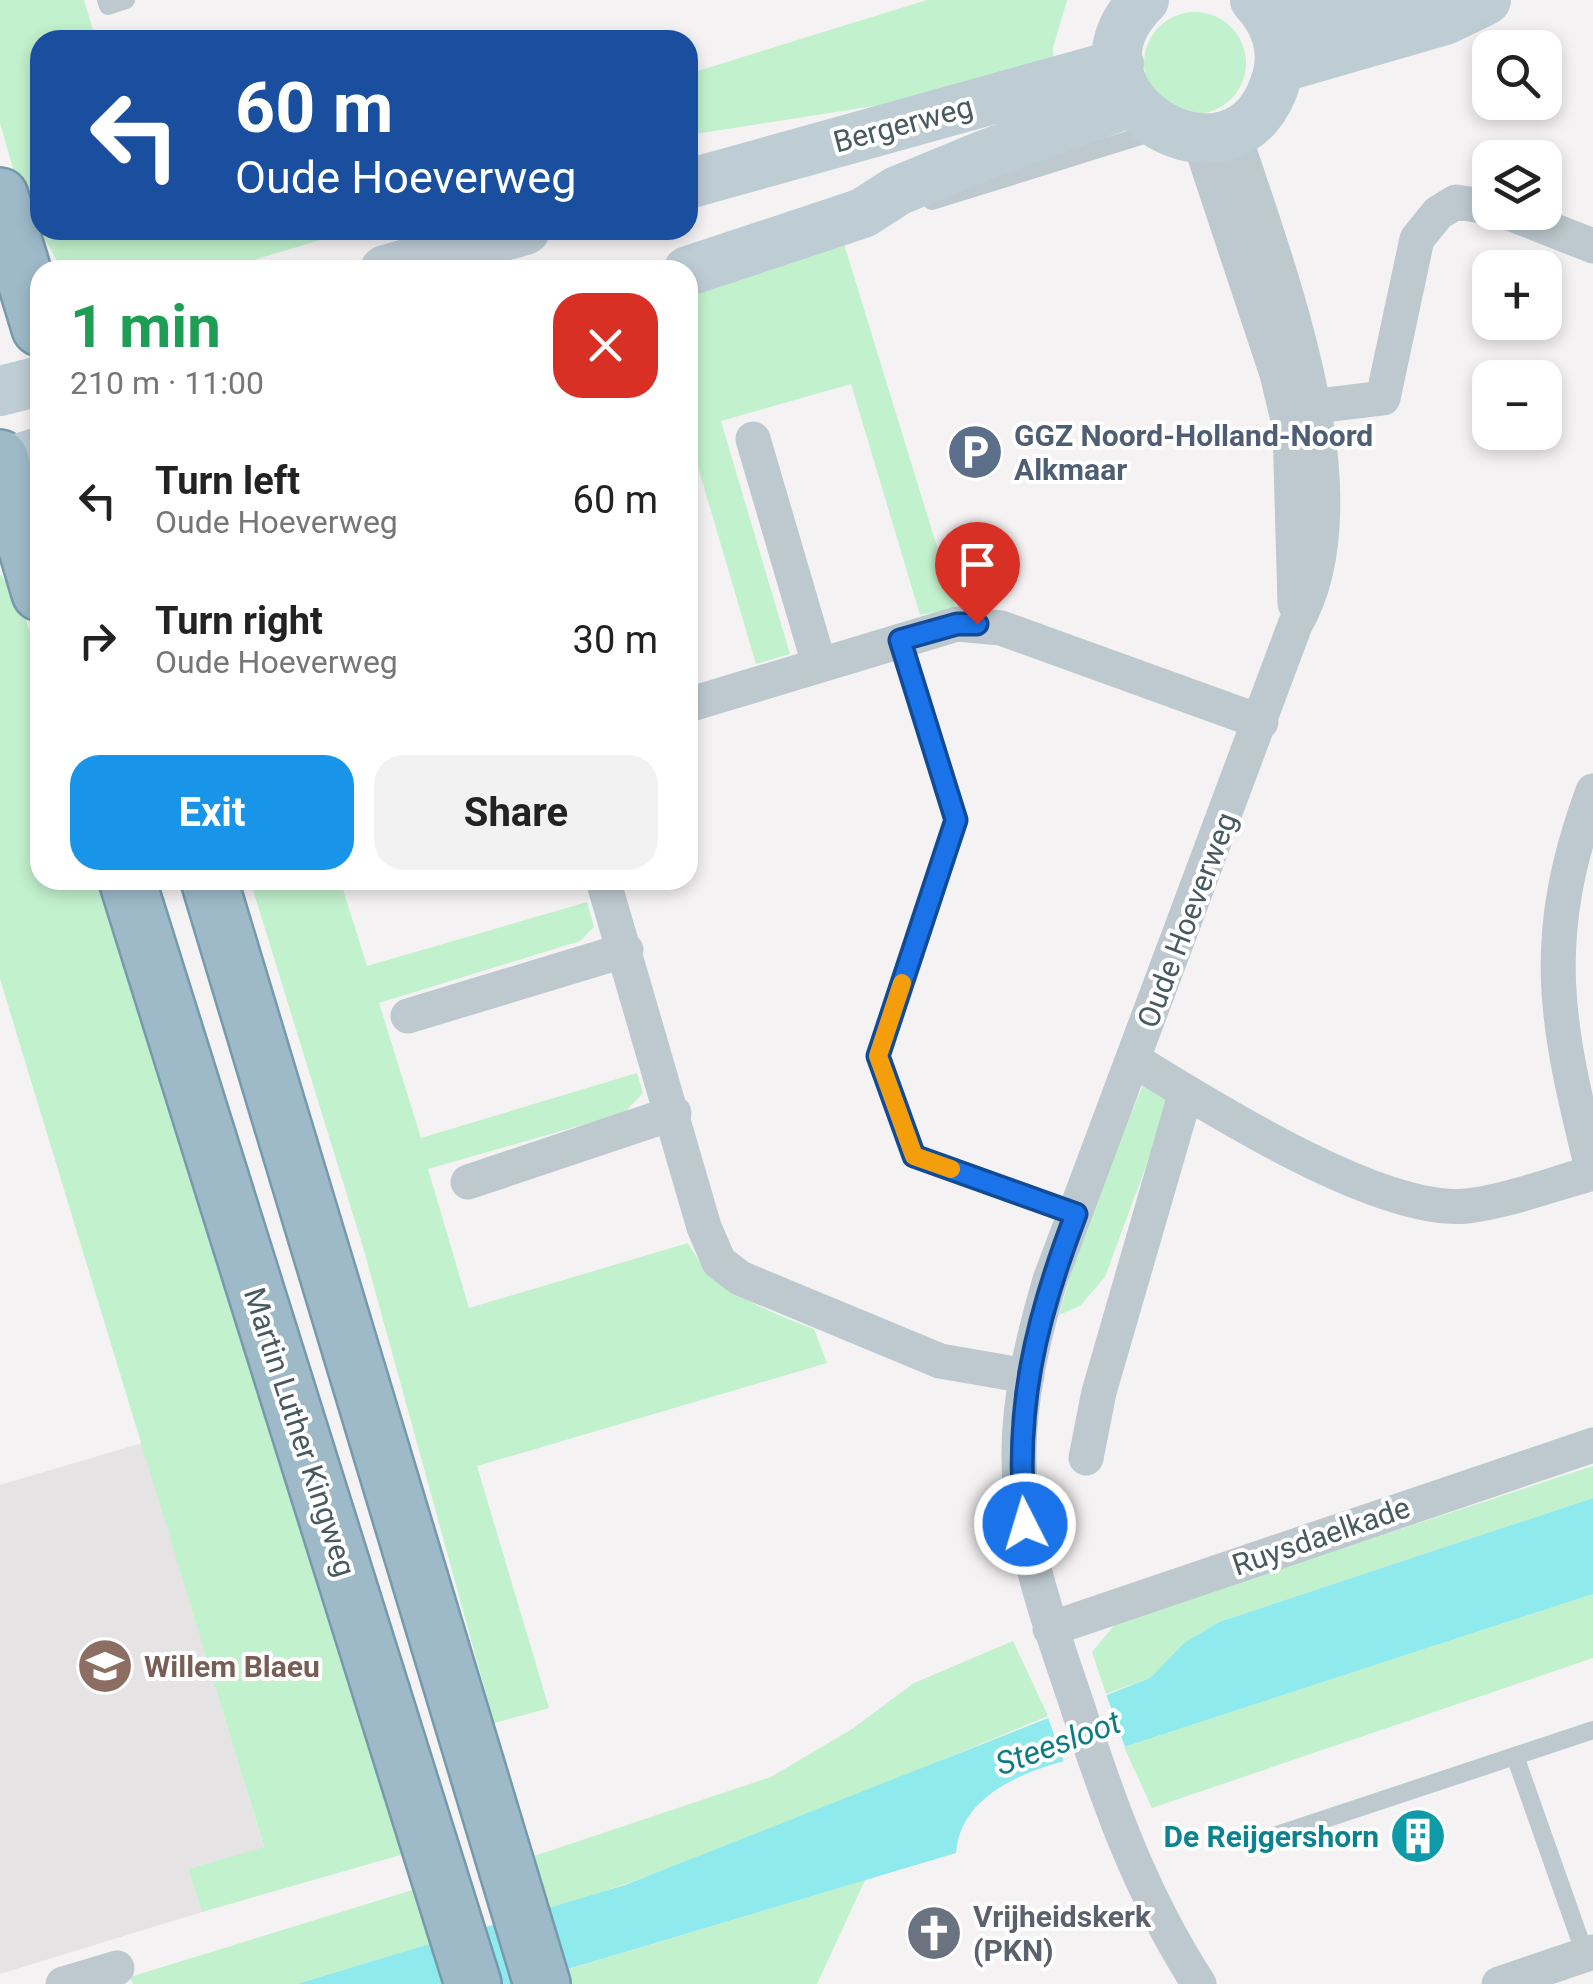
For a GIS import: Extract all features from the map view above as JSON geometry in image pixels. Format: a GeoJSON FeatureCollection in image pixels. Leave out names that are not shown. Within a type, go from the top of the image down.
{"type":"FeatureCollection","features":[{"type":"Feature","properties":{"kind":"highway"},"geometry":{"type":"LineString","coordinates":[[0,196],[30,295]]}},
{"type":"Feature","properties":{"kind":"highway"},"geometry":{"type":"LineString","coordinates":[[10,459],[30,548]]}},
{"type":"Feature","properties":{"kind":"highway","name":"Martin Luther Kingweg"},"geometry":{"type":"LineString","coordinates":[[130,890],[473,1984]]}},
{"type":"Feature","properties":{"kind":"highway"},"geometry":{"type":"LineString","coordinates":[[212,890],[541,1982]]}},
{"type":"Feature","properties":{"kind":"main road"},"geometry":{"type":"LineString","coordinates":[[1144,0],[1125,24],[1168,113],[1260,112],[1266,19]]}},
{"type":"Feature","properties":{"kind":"main road"},"geometry":{"type":"LineString","coordinates":[[1266,19],[1416,0]]}},
{"type":"Feature","properties":{"kind":"main road"},"geometry":{"type":"LineString","coordinates":[[1266,19],[1445,20],[1486,0]]}},
{"type":"Feature","properties":{"kind":"main road","name":"Bergerweg"},"geometry":{"type":"LineString","coordinates":[[698,183],[1168,113]]}},
{"type":"Feature","properties":{"kind":"main road","name":"Bergerweg"},"geometry":{"type":"LineString","coordinates":[[698,269],[896,209],[897,191],[982,156],[1168,113]]}},
{"type":"Feature","properties":{"kind":"main road"},"geometry":{"type":"LineString","coordinates":[[420,260],[490,240]]}},
{"type":"Feature","properties":{"kind":"main road"},"geometry":{"type":"LineString","coordinates":[[0,391],[30,384]]}},
{"type":"Feature","properties":{"kind":"street","name":"Oude Hoeverweg"},"geometry":{"type":"LineString","coordinates":[[1168,113],[1299,408],[1294,474],[1296,624],[1035,1330],[1019,1459],[1032,1568],[1124,1847],[1149,1901],[1198,1984]]}},
{"type":"Feature","properties":{"kind":"street"},"geometry":{"type":"LineString","coordinates":[[1299,408],[1383,398],[1418,239],[1438,213],[1472,205]]}},
{"type":"Feature","properties":{"kind":"street"},"geometry":{"type":"LineString","coordinates":[[1553,230],[1593,246]]}},
{"type":"Feature","properties":{"kind":"street"},"geometry":{"type":"LineString","coordinates":[[754,439],[820,664]]}},
{"type":"Feature","properties":{"kind":"street"},"geometry":{"type":"LineString","coordinates":[[698,702],[957,624],[1000,628],[1261,722]]}},
{"type":"Feature","properties":{"kind":"street"},"geometry":{"type":"LineString","coordinates":[[1134,1060],[1186,1092],[1351,1178],[1439,1204],[1482,1203],[1593,1172],[1586,1113],[1558,1002],[1559,909],[1575,840],[1593,791]]}},
{"type":"Feature","properties":{"kind":"street"},"geometry":{"type":"LineString","coordinates":[[606,890],[704,1227],[720,1262],[740,1278],[940,1361],[1027,1376]]}},
{"type":"Feature","properties":{"kind":"street"},"geometry":{"type":"LineString","coordinates":[[408,1016],[626,950]]}},
{"type":"Feature","properties":{"kind":"street"},"geometry":{"type":"LineString","coordinates":[[1086,1458],[1099,1392],[1186,1092]]}},
{"type":"Feature","properties":{"kind":"street"},"geometry":{"type":"LineString","coordinates":[[468,1182],[674,1113]]}},
{"type":"Feature","properties":{"kind":"street","name":"Ruysdaelkade"},"geometry":{"type":"LineString","coordinates":[[1050,1629],[1593,1445]]}},
{"type":"Feature","properties":{"kind":"street"},"geometry":{"type":"LineString","coordinates":[[1499,1984],[1589,1953]]}},
{"type":"Feature","properties":{"kind":"street"},"geometry":{"type":"LineString","coordinates":[[63,1984],[116,1968]]}},
{"type":"Feature","properties":{"kind":"lane"},"geometry":{"type":"LineString","coordinates":[[106,0],[108,6],[126,0]]}},
{"type":"Feature","properties":{"kind":"lane"},"geometry":{"type":"LineString","coordinates":[[900,640],[956,820],[878,1056],[914,1156],[1076,1214]]}},
{"type":"Feature","properties":{"kind":"lane"},"geometry":{"type":"LineString","coordinates":[[1268,1838],[1593,1730]]}},
{"type":"Feature","properties":{"kind":"lane"},"geometry":{"type":"LineString","coordinates":[[1515,1756],[1589,1953]]}},
{"type":"Feature","properties":{"kind":"shaded area","name":"Willem Blaeu"},"geometry":{"type":"Polygon","coordinates":[[[142,1443],[264,1848],[188,1869],[202,1912],[0,1974],[0,1485],[142,1443]]]}},
{"type":"Feature","properties":{"kind":"green space"},"geometry":{"type":"Polygon","coordinates":[[[0,0],[84,0],[93,30],[30,30],[30,199],[25,184],[16,179],[0,123],[0,0]]]}},
{"type":"Feature","properties":{"kind":"green space"},"geometry":{"type":"Polygon","coordinates":[[[927,0],[1067,0],[1053,48],[1054,71],[932,97],[698,133],[698,71],[927,0]]]}},
{"type":"Feature","properties":{"kind":"green space"},"geometry":{"type":"Polygon","coordinates":[[[1195,12],[1214,16],[1231,27],[1242,44],[1246,63],[1242,82],[1231,99],[1214,110],[1195,114],[1176,110],[1159,99],[1148,82],[1144,63],[1148,44],[1159,27],[1176,16],[1195,12]]]}},
{"type":"Feature","properties":{"kind":"green space"},"geometry":{"type":"Polygon","coordinates":[[[46,240],[320,240],[254,260],[56,260],[46,240]]]}},
{"type":"Feature","properties":{"kind":"green space"},"geometry":{"type":"Polygon","coordinates":[[[844,244],[956,609],[920,615],[851,384],[721,421],[790,654],[756,664],[698,467],[698,290],[844,244]]]}},
{"type":"Feature","properties":{"kind":"green space"},"geometry":{"type":"Polygon","coordinates":[[[0,574],[19,603],[30,635],[30,890],[110,890],[411,1852],[202,1912],[188,1869],[264,1847],[0,979],[0,574]]]}},
{"type":"Feature","properties":{"kind":"green space"},"geometry":{"type":"Polygon","coordinates":[[[253,890],[343,890],[367,966],[587,902],[594,927],[580,941],[379,1003],[421,1138],[637,1073],[643,1093],[624,1113],[428,1169],[469,1308],[688,1243],[711,1274],[726,1286],[760,1307],[814,1329],[827,1363],[477,1466],[549,1708],[494,1723],[363,1247],[253,890]]]}},
{"type":"Feature","properties":{"kind":"green space"},"geometry":{"type":"Polygon","coordinates":[[[1143,1085],[1168,1101],[1165,1114],[1105,1277],[1080,1306],[1059,1315],[1087,1219],[1143,1085]]]}},
{"type":"Feature","properties":{"kind":"green space"},"geometry":{"type":"Polygon","coordinates":[[[1593,1466],[1593,1498],[1219,1622],[1184,1643],[1150,1678],[1106,1694],[1092,1652],[1117,1622],[1593,1466]]]}},
{"type":"Feature","properties":{"kind":"green space"},"geometry":{"type":"Polygon","coordinates":[[[1593,1594],[1593,1658],[1152,1808],[1124,1747],[1593,1594]]]}},
{"type":"Feature","properties":{"kind":"green space"},"geometry":{"type":"Polygon","coordinates":[[[1013,1641],[1048,1716],[739,1843],[549,1909],[534,1856],[771,1777],[852,1729],[914,1683],[1013,1641]]]}},
{"type":"Feature","properties":{"kind":"green space"},"geometry":{"type":"Polygon","coordinates":[[[865,1880],[817,1984],[571,1984],[566,1970],[865,1880]]]}},
{"type":"Feature","properties":{"kind":"green space"},"geometry":{"type":"Polygon","coordinates":[[[419,1888],[438,1942],[297,1984],[133,1984],[130,1977],[419,1888]]]}},
{"type":"Feature","properties":{"kind":"water","name":"Steesloot"},"geometry":{"type":"Polygon","coordinates":[[[1593,1498],[1593,1594],[1124,1747],[1046,1766],[996,1790],[976,1807],[962,1827],[956,1853],[518,1984],[297,1984],[625,1885],[1150,1678],[1184,1643],[1219,1622],[1593,1498]]]}},
{"type":"Feature","properties":{"kind":"pier"},"geometry":{"type":"Polygon","coordinates":[[[1105,1691],[1125,1747],[1064,1762],[1047,1715],[1105,1691]]]}},
{"type":"Feature","properties":{"kind":"slow traffic"},"geometry":{"type":"LineString","coordinates":[[902,983],[878,1056],[914,1156],[951,1169]]}},
{"type":"Feature","properties":{"kind":"place","name":"GGZ Noord-Holland-Noord Alkmaar"},"geometry":{"type":"Point","coordinates":[975,452]}},
{"type":"Feature","properties":{"kind":"place","name":"Willem Blaeu"},"geometry":{"type":"Point","coordinates":[105,1666]}},
{"type":"Feature","properties":{"kind":"place","name":"De Reijgershorn"},"geometry":{"type":"Point","coordinates":[1418,1836]}},
{"type":"Feature","properties":{"kind":"place","name":"Vrijheidskerk (PKN)"},"geometry":{"type":"Point","coordinates":[934,1933]}},
{"type":"Feature","properties":{"kind":"route"},"geometry":{"type":"LineString","coordinates":[[977,624],[957,624],[900,640],[956,820],[878,1056],[914,1156],[1076,1214],[1050,1280],[1027,1376],[1019,1459],[1025,1524]]}}]}
